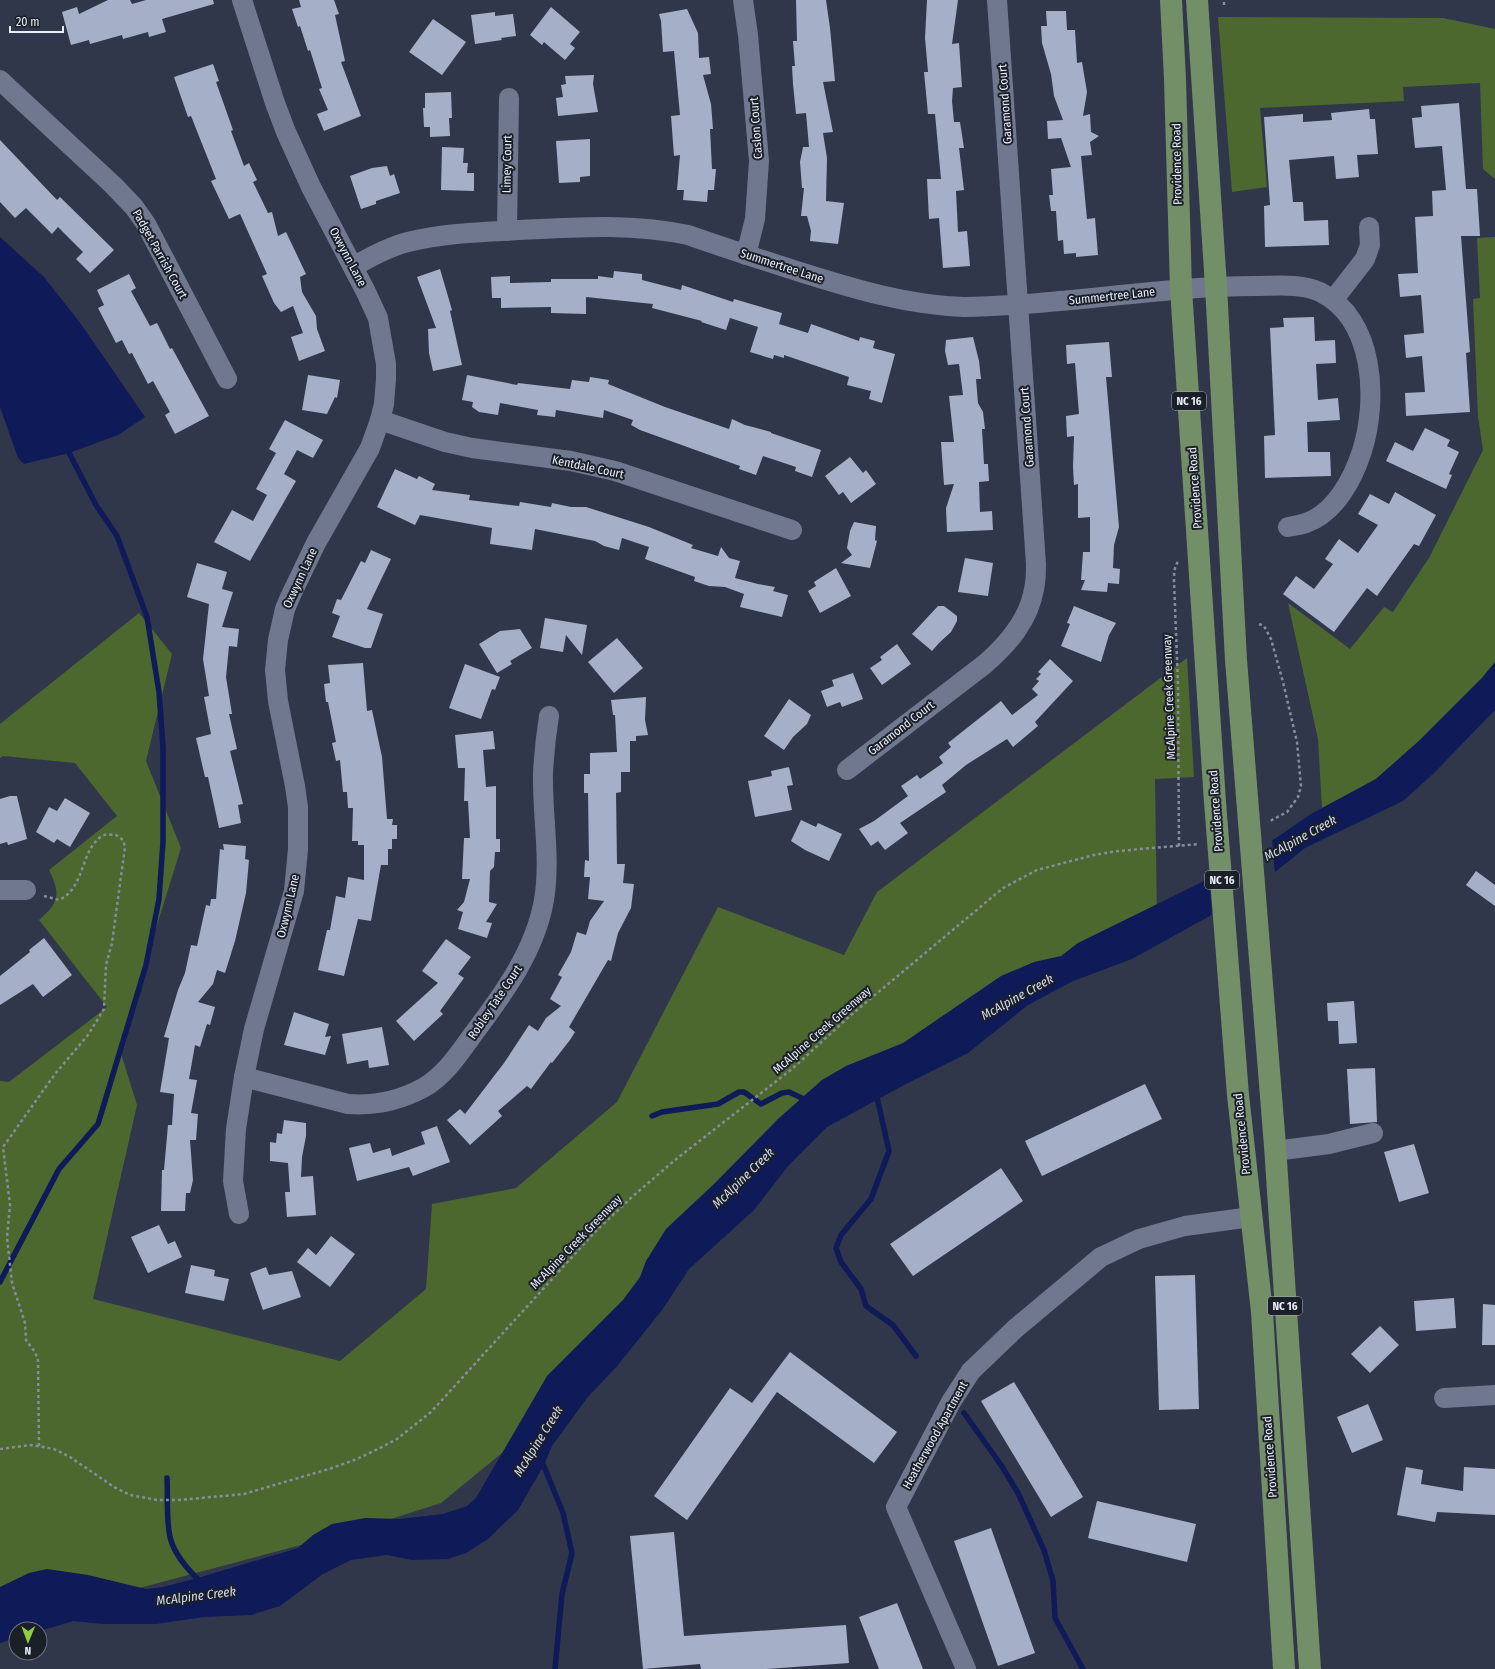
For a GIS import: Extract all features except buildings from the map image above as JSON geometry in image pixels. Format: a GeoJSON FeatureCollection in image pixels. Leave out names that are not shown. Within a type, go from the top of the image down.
{"type":"FeatureCollection","features":[{"type":"Feature","properties":{"kind":"main road","name":"Providence Road"},"geometry":{"type":"LineString","coordinates":[[1171,0],[1175,79],[1181,289],[1215,802],[1238,1095],[1262,1312],[1284,1669]]}},
{"type":"Feature","properties":{"kind":"main road","name":"NC 16"},"geometry":{"type":"LineString","coordinates":[[1197,0],[1216,286],[1235,653],[1275,1151],[1310,1669]]}},
{"type":"Feature","properties":{"kind":"street","name":"Oxwynn Lane"},"geometry":{"type":"LineString","coordinates":[[239,1214],[233,1181],[236,1129],[244,1077],[254,1029],[294,891],[298,849],[298,807],[278,701],[275,670],[278,640],[285,609],[290,595],[316,543],[370,448],[384,404],[386,379],[386,364],[378,318],[311,187],[286,132],[275,103],[242,0]]}},
{"type":"Feature","properties":{"kind":"street","name":"Caslon Court"},"geometry":{"type":"LineString","coordinates":[[743,0],[748,35],[759,161],[755,218],[746,255]]}},
{"type":"Feature","properties":{"kind":"street","name":"Garamond Court"},"geometry":{"type":"LineString","coordinates":[[847,770],[985,664],[1001,650],[1020,626],[1030,604],[1035,588],[1036,564],[998,0]]}},
{"type":"Feature","properties":{"kind":"street","name":"Padget Parrish Court"},"geometry":{"type":"LineString","coordinates":[[0,80],[113,185],[134,207],[146,224],[227,379]]}},
{"type":"Feature","properties":{"kind":"street","name":"Limey Court"},"geometry":{"type":"LineString","coordinates":[[506,231],[509,98]]}},
{"type":"Feature","properties":{"kind":"street","name":"Summertree Lane"},"geometry":{"type":"LineString","coordinates":[[353,267],[377,253],[406,242],[439,236],[599,226],[665,230],[688,235],[857,290],[905,301],[964,307],[1018,305],[1216,286],[1300,287],[1317,290],[1334,299]]}},
{"type":"Feature","properties":{"kind":"street"},"geometry":{"type":"LineString","coordinates":[[1288,527],[1307,523],[1323,514],[1339,497],[1354,470],[1362,451],[1369,423],[1371,393],[1368,367],[1362,340],[1352,321],[1334,299],[1365,259],[1370,245],[1369,227]]}},
{"type":"Feature","properties":{"kind":"street","name":"Kentdale Court"},"geometry":{"type":"LineString","coordinates":[[380,420],[445,442],[472,448],[571,461],[616,471],[792,530]]}},
{"type":"Feature","properties":{"kind":"street","name":"Robley Tate Court"},"geometry":{"type":"LineString","coordinates":[[244,1077],[348,1104],[363,1106],[379,1104],[402,1098],[424,1087],[444,1072],[503,994],[527,953],[535,932],[544,901],[546,870],[543,774],[549,716]]}},
{"type":"Feature","properties":{"kind":"street"},"geometry":{"type":"LineString","coordinates":[[0,890],[26,890]]}},
{"type":"Feature","properties":{"kind":"street"},"geometry":{"type":"LineString","coordinates":[[1275,1151],[1329,1144],[1373,1132]]}},
{"type":"Feature","properties":{"kind":"street","name":"Heatherwood Apartment"},"geometry":{"type":"LineString","coordinates":[[966,1669],[896,1507],[951,1402],[971,1371],[976,1366],[1016,1328],[1101,1257],[1139,1239],[1184,1226],[1251,1217]]}},
{"type":"Feature","properties":{"kind":"street"},"geometry":{"type":"LineString","coordinates":[[1444,1398],[1495,1395]]}},
{"type":"Feature","properties":{"kind":"path"},"geometry":{"type":"LineString","coordinates":[[1224,0],[1224,5]]}},
{"type":"Feature","properties":{"kind":"path","name":"McAlpine Creek Greenway"},"geometry":{"type":"LineString","coordinates":[[1179,846],[1178,684],[1174,572],[1179,561],[1186,557]]}},
{"type":"Feature","properties":{"kind":"path"},"geometry":{"type":"LineString","coordinates":[[1259,624],[1264,626],[1271,639],[1282,682],[1297,742],[1300,786],[1298,797],[1286,812],[1262,826]]}},
{"type":"Feature","properties":{"kind":"path"},"geometry":{"type":"LineString","coordinates":[[26,890],[54,900],[59,900],[65,897],[70,893],[78,881],[96,841],[105,835],[116,834],[123,840],[125,847],[120,890],[112,943],[106,965],[104,1009],[88,1035],[55,1074],[3,1147],[10,1205],[7,1228],[12,1283],[25,1323],[26,1340],[35,1352],[38,1360],[39,1446]]}},
{"type":"Feature","properties":{"kind":"path","name":"McAlpine Creek Greenway"},"geometry":{"type":"LineString","coordinates":[[0,1449],[31,1445],[54,1449],[70,1457],[114,1487],[130,1495],[157,1500],[179,1500],[244,1494],[281,1484],[357,1459],[397,1439],[431,1412],[594,1232],[633,1196],[675,1160],[792,1069],[851,1015],[1003,888],[1037,870],[1094,855],[1118,851],[1205,843]]}},
{"type":"Feature","properties":{"kind":"green space"},"geometry":{"type":"Polygon","coordinates":[[[1218,17],[1443,18],[1495,29],[1495,179],[1483,169],[1480,83],[1403,87],[1404,101],[1260,108],[1267,187],[1232,192],[1218,17]]]}},
{"type":"Feature","properties":{"kind":"green space"},"geometry":{"type":"Polygon","coordinates":[[[1495,237],[1495,662],[1482,678],[1420,740],[1376,779],[1322,808],[1318,739],[1288,603],[1350,649],[1384,607],[1393,612],[1429,558],[1483,450],[1478,416],[1473,299],[1480,298],[1477,238],[1495,237]]]}},
{"type":"Feature","properties":{"kind":"green space"},"geometry":{"type":"Polygon","coordinates":[[[139,613],[172,654],[146,761],[181,848],[119,1047],[137,1105],[93,1299],[340,1361],[426,1289],[432,1204],[516,1188],[617,1102],[718,907],[844,955],[877,892],[1187,658],[1194,777],[1155,779],[1157,920],[817,1102],[558,1407],[441,1503],[357,1530],[15,1621],[8,1621],[8,1623],[0,1625],[0,1081],[9,1082],[107,1007],[39,920],[51,908],[56,898],[53,878],[49,870],[117,816],[75,763],[3,756],[0,758],[0,724],[139,613]]]}},
{"type":"Feature","properties":{"kind":"water"},"geometry":{"type":"Polygon","coordinates":[[[0,237],[44,277],[81,324],[145,417],[118,435],[69,453],[24,464],[18,458],[0,407],[0,237]]]}},
{"type":"Feature","properties":{"kind":"water","name":"McAlpine Creek"},"geometry":{"type":"Polygon","coordinates":[[[1495,662],[1495,710],[1433,774],[1403,801],[1305,848],[1244,897],[1132,959],[1073,981],[1028,1005],[968,1053],[906,1084],[827,1127],[788,1166],[754,1210],[689,1269],[662,1310],[618,1365],[587,1398],[552,1446],[544,1465],[518,1510],[488,1539],[466,1553],[448,1559],[412,1560],[387,1555],[351,1560],[323,1574],[280,1606],[251,1615],[204,1617],[156,1624],[103,1624],[73,1621],[48,1629],[48,1621],[8,1621],[8,1640],[0,1643],[0,1587],[29,1573],[47,1569],[88,1575],[146,1589],[163,1587],[298,1548],[313,1535],[332,1524],[365,1518],[399,1519],[443,1514],[467,1506],[476,1498],[547,1376],[623,1300],[640,1277],[646,1261],[666,1229],[715,1183],[778,1119],[822,1080],[846,1066],[903,1043],[1001,976],[1034,962],[1061,956],[1078,943],[1200,883],[1276,838],[1311,814],[1376,779],[1420,740],[1482,678],[1495,662]]]}},
{"type":"Feature","properties":{"kind":"pier"},"geometry":{"type":"Polygon","coordinates":[[[1272,838],[1275,875],[1245,899],[1212,917],[1209,875],[1272,838]]]}},
{"type":"Feature","properties":{"kind":"waterway"},"geometry":{"type":"LineString","coordinates":[[0,1282],[59,1169],[98,1124],[146,965],[159,899],[163,842],[163,747],[159,692],[147,617],[117,536],[96,505],[66,447]]}},
{"type":"Feature","properties":{"kind":"waterway"},"geometry":{"type":"LineString","coordinates":[[652,1116],[662,1112],[718,1104],[739,1092],[744,1092],[761,1104],[782,1093],[789,1092],[808,1101]]}},
{"type":"Feature","properties":{"kind":"waterway"},"geometry":{"type":"LineString","coordinates":[[876,1093],[889,1151],[871,1199],[841,1235],[836,1248],[841,1262],[861,1289],[866,1306],[893,1325],[916,1356]]}},
{"type":"Feature","properties":{"kind":"waterway"},"geometry":{"type":"LineString","coordinates":[[964,1413],[1001,1465],[1018,1493],[1044,1550],[1053,1581],[1055,1618],[1083,1669]]}},
{"type":"Feature","properties":{"kind":"waterway","name":"McAlpine Creek"},"geometry":{"type":"LineString","coordinates":[[541,1459],[563,1513],[572,1553],[562,1594],[555,1669]]}},
{"type":"Feature","properties":{"kind":"waterway","name":"McAlpine Creek"},"geometry":{"type":"LineString","coordinates":[[167,1478],[168,1522],[170,1537],[175,1550],[183,1562],[192,1574],[202,1583]]}}]}
